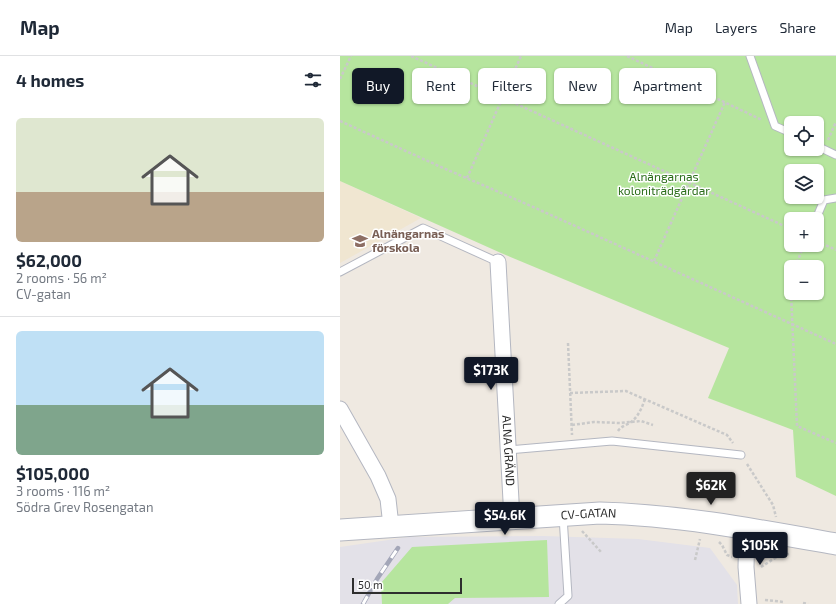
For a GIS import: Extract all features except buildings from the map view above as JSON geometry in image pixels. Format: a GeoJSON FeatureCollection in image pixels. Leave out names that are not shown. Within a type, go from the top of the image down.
{"type":"FeatureCollection","features":[{"type":"Feature","properties":{"kind":"street","name":"ALNA GRÄND"},"geometry":{"type":"LineString","coordinates":[[498,262],[512,519]]}},
{"type":"Feature","properties":{"kind":"street"},"geometry":{"type":"LineString","coordinates":[[340,409],[378,476],[388,499],[391,526]]}},
{"type":"Feature","properties":{"kind":"street","name":"CV-GATAN"},"geometry":{"type":"LineString","coordinates":[[340,530],[600,513],[633,514],[747,528],[836,544]]}},
{"type":"Feature","properties":{"kind":"street"},"geometry":{"type":"LineString","coordinates":[[747,528],[746,567],[750,604]]}},
{"type":"Feature","properties":{"kind":"lane"},"geometry":{"type":"LineString","coordinates":[[750,56],[776,126],[784,130]]}},
{"type":"Feature","properties":{"kind":"lane"},"geometry":{"type":"LineString","coordinates":[[824,149],[836,155]]}},
{"type":"Feature","properties":{"kind":"lane"},"geometry":{"type":"LineString","coordinates":[[819,212],[824,200],[836,198]]}},
{"type":"Feature","properties":{"kind":"lane"},"geometry":{"type":"LineString","coordinates":[[340,272],[423,228],[498,262]]}},
{"type":"Feature","properties":{"kind":"lane"},"geometry":{"type":"LineString","coordinates":[[508,450],[572,446],[612,441],[741,455]]}},
{"type":"Feature","properties":{"kind":"lane"},"geometry":{"type":"LineString","coordinates":[[560,604],[568,596],[563,516]]}},
{"type":"Feature","properties":{"kind":"path"},"geometry":{"type":"LineString","coordinates":[[340,79],[351,56]]}},
{"type":"Feature","properties":{"kind":"path"},"geometry":{"type":"LineString","coordinates":[[411,56],[478,86]]}},
{"type":"Feature","properties":{"kind":"path"},"geometry":{"type":"LineString","coordinates":[[516,68],[521,56]]}},
{"type":"Feature","properties":{"kind":"path"},"geometry":{"type":"LineString","coordinates":[[627,56],[776,126]]}},
{"type":"Feature","properties":{"kind":"path"},"geometry":{"type":"LineString","coordinates":[[654,261],[725,102]]}},
{"type":"Feature","properties":{"kind":"path"},"geometry":{"type":"LineString","coordinates":[[467,178],[500,104]]}},
{"type":"Feature","properties":{"kind":"path"},"geometry":{"type":"LineString","coordinates":[[518,104],[784,226]]}},
{"type":"Feature","properties":{"kind":"path"},"geometry":{"type":"LineString","coordinates":[[340,121],[836,344]]}},
{"type":"Feature","properties":{"kind":"path"},"geometry":{"type":"LineString","coordinates":[[824,149],[836,122]]}},
{"type":"Feature","properties":{"kind":"path"},"geometry":{"type":"LineString","coordinates":[[824,244],[836,250]]}},
{"type":"Feature","properties":{"kind":"path"},"geometry":{"type":"LineString","coordinates":[[791,300],[798,426],[836,443]]}},
{"type":"Feature","properties":{"kind":"path"},"geometry":{"type":"LineString","coordinates":[[568,343],[572,446]]}},
{"type":"Feature","properties":{"kind":"path"},"geometry":{"type":"LineString","coordinates":[[570,393],[626,391],[727,435],[773,505],[776,517]]}},
{"type":"Feature","properties":{"kind":"path"},"geometry":{"type":"LineString","coordinates":[[612,441],[620,428],[632,421],[639,413],[645,399]]}},
{"type":"Feature","properties":{"kind":"path"},"geometry":{"type":"LineString","coordinates":[[572,425],[594,422],[620,423],[632,421],[641,421],[653,425]]}},
{"type":"Feature","properties":{"kind":"path"},"geometry":{"type":"LineString","coordinates":[[563,516],[582,531],[602,553]]}},
{"type":"Feature","properties":{"kind":"path"},"geometry":{"type":"LineString","coordinates":[[695,560],[701,537]]}},
{"type":"Feature","properties":{"kind":"path"},"geometry":{"type":"LineString","coordinates":[[714,540],[722,545],[727,555],[731,557]]}},
{"type":"Feature","properties":{"kind":"path"},"geometry":{"type":"LineString","coordinates":[[761,567],[780,555],[793,553]]}},
{"type":"Feature","properties":{"kind":"path"},"geometry":{"type":"LineString","coordinates":[[764,600],[784,602]]}},
{"type":"Feature","properties":{"kind":"path"},"geometry":{"type":"LineString","coordinates":[[803,603],[808,604]]}},
{"type":"Feature","properties":{"kind":"shaded area","name":"Alnängarnas förskola"},"geometry":{"type":"Polygon","coordinates":[[[340,181],[421,218],[340,263],[340,181]]]}},
{"type":"Feature","properties":{"kind":"shaded area"},"geometry":{"type":"Polygon","coordinates":[[[544,536],[638,539],[710,548],[737,585],[738,604],[340,604],[340,547],[409,537],[544,536]]]}},
{"type":"Feature","properties":{"kind":"green space","name":"Alnängarnas koloniträdgårdar"},"geometry":{"type":"Polygon","coordinates":[[[340,56],[836,56],[836,496],[796,477],[793,430],[708,398],[729,348],[501,253],[340,181],[340,56]]]}},
{"type":"Feature","properties":{"kind":"green space"},"geometry":{"type":"Polygon","coordinates":[[[547,540],[549,597],[455,598],[448,604],[382,604],[381,583],[412,547],[547,540]]]}},
{"type":"Feature","properties":{"kind":"railway"},"geometry":{"type":"LineString","coordinates":[[363,604],[377,579],[398,548]]}},
{"type":"Feature","properties":{"kind":"place","name":"Alnängarnas förskola"},"geometry":{"type":"Point","coordinates":[360,241]}}]}
